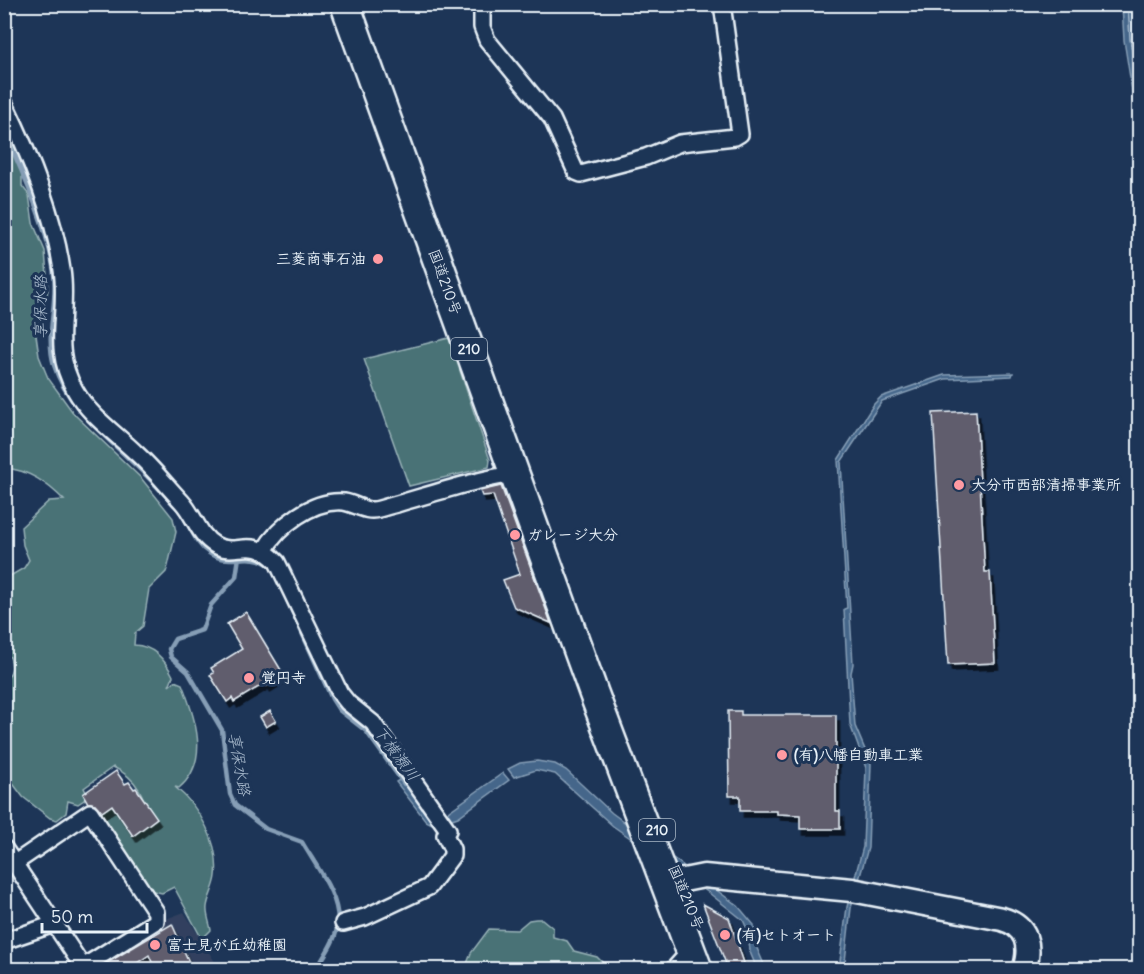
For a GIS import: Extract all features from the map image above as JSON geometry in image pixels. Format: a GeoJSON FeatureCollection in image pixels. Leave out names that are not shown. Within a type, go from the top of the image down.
{"type":"FeatureCollection","features":[{"type":"Feature","properties":{"kind":"highway","name":"国道210号"},"geometry":{"type":"LineString","coordinates":[[345,4],[594,694],[687,963]]}},
{"type":"Feature","properties":{"kind":"highway","name":"国道210号"},"geometry":{"type":"LineString","coordinates":[[594,694],[679,881],[716,969]]}},
{"type":"Feature","properties":{"kind":"street"},"geometry":{"type":"LineString","coordinates":[[482,4],[482,27],[489,45],[548,113],[559,131],[576,172],[581,174],[646,157],[680,143],[735,137],[740,134],[722,4]]}},
{"type":"Feature","properties":{"kind":"street"},"geometry":{"type":"LineString","coordinates":[[4,102],[30,158],[60,260],[64,290],[60,348],[74,387],[86,405],[188,508],[209,541],[218,546],[250,546],[264,551],[283,570],[344,698],[373,723],[442,818],[448,830],[445,835],[452,849],[452,856],[433,884],[380,911],[343,923]]}},
{"type":"Feature","properties":{"kind":"street"},"geometry":{"type":"LineString","coordinates":[[264,551],[278,531],[288,523],[324,505],[342,502],[373,510],[447,488],[514,474]]}},
{"type":"Feature","properties":{"kind":"street"},"geometry":{"type":"LineString","coordinates":[[4,848],[84,968],[156,921],[156,912],[90,812],[15,863]]}},
{"type":"Feature","properties":{"kind":"street"},"geometry":{"type":"LineString","coordinates":[[679,881],[704,876],[852,890],[1002,919],[1016,924],[1024,932],[1028,950],[1024,969]]}},
{"type":"Feature","properties":{"kind":"street"},"geometry":{"type":"LineString","coordinates":[[4,941],[54,924]]}},
{"type":"Feature","properties":{"kind":"shaded area"},"geometry":{"type":"Polygon","coordinates":[[[184,912],[220,970],[95,970],[100,962],[166,919],[184,912]]]}},
{"type":"Feature","properties":{"kind":"green space"},"geometry":{"type":"Polygon","coordinates":[[[4,116],[27,167],[22,175],[22,186],[29,195],[33,223],[45,251],[48,289],[45,306],[35,328],[39,356],[48,378],[74,414],[141,478],[173,518],[176,532],[168,566],[166,572],[149,589],[143,626],[135,633],[134,645],[147,648],[162,659],[173,676],[169,686],[175,681],[182,684],[192,710],[197,738],[195,765],[189,777],[179,788],[175,787],[193,805],[200,816],[215,851],[216,876],[207,910],[211,930],[202,939],[174,887],[162,893],[149,890],[97,815],[112,805],[133,835],[152,822],[139,789],[122,771],[113,767],[84,788],[87,794],[84,800],[78,804],[68,801],[66,813],[57,820],[50,818],[23,797],[5,773],[5,681],[12,667],[10,657],[5,656],[5,579],[24,568],[29,560],[23,545],[21,527],[49,501],[64,500],[37,478],[22,471],[5,468],[4,116]]]}},
{"type":"Feature","properties":{"kind":"green space"},"geometry":{"type":"Polygon","coordinates":[[[449,338],[490,460],[489,467],[409,486],[364,359],[449,338]]]}},
{"type":"Feature","properties":{"kind":"green space"},"geometry":{"type":"Polygon","coordinates":[[[542,919],[553,928],[553,937],[567,941],[574,951],[597,957],[606,966],[604,969],[465,969],[471,953],[489,929],[517,930],[529,920],[542,919]]]}},
{"type":"Feature","properties":{"kind":"water"},"geometry":{"type":"Polygon","coordinates":[[[1122,5],[1139,5],[1139,134],[1124,40],[1122,5]]]}},
{"type":"Feature","properties":{"kind":"water"},"geometry":{"type":"Polygon","coordinates":[[[1013,373],[1012,376],[945,379],[882,401],[841,462],[855,726],[871,764],[868,848],[851,908],[844,970],[839,969],[847,907],[863,847],[866,768],[850,724],[844,609],[847,608],[838,460],[874,404],[881,397],[944,375],[1013,373]]]}},
{"type":"Feature","properties":{"kind":"water"},"geometry":{"type":"Polygon","coordinates":[[[537,761],[555,764],[566,770],[612,813],[738,906],[754,925],[756,946],[766,969],[757,969],[750,952],[748,931],[743,920],[709,893],[613,826],[555,774],[536,770],[514,777],[508,769],[520,763],[537,761]]]}},
{"type":"Feature","properties":{"kind":"water"},"geometry":{"type":"Polygon","coordinates":[[[503,773],[509,780],[458,817],[434,825],[426,821],[396,782],[404,777],[445,814],[503,773]]]}},
{"type":"Feature","properties":{"kind":"building","name":"大分市西部清掃事業所"},"geometry":{"type":"Polygon","coordinates":[[[976,411],[985,572],[990,572],[995,663],[948,665],[933,413],[976,411]]]}},
{"type":"Feature","properties":{"kind":"building","name":"ガレージ大分"},"geometry":{"type":"Polygon","coordinates":[[[501,486],[551,623],[514,607],[503,580],[520,574],[493,495],[482,496],[480,491],[501,486]]]}},
{"type":"Feature","properties":{"kind":"building"},"geometry":{"type":"Polygon","coordinates":[[[246,612],[284,675],[267,686],[265,683],[234,702],[232,698],[227,702],[210,675],[214,673],[211,668],[242,649],[227,624],[246,612]]]}},
{"type":"Feature","properties":{"kind":"building"},"geometry":{"type":"Polygon","coordinates":[[[270,711],[276,721],[266,727],[260,717],[270,711]]]}},
{"type":"Feature","properties":{"kind":"building","name":"(有)八幡自動車工業"},"geometry":{"type":"Polygon","coordinates":[[[728,711],[741,711],[741,715],[836,715],[836,811],[840,811],[840,829],[800,829],[800,815],[777,814],[777,811],[740,811],[740,796],[729,796],[728,711]]]}},
{"type":"Feature","properties":{"kind":"building"},"geometry":{"type":"Polygon","coordinates":[[[116,771],[125,784],[129,782],[134,789],[136,788],[157,818],[133,836],[112,805],[102,812],[95,804],[88,803],[83,794],[116,771]]]}},
{"type":"Feature","properties":{"kind":"building","name":"(有)セトオート"},"geometry":{"type":"Polygon","coordinates":[[[703,904],[729,918],[746,969],[728,969],[703,904]]]}},
{"type":"Feature","properties":{"kind":"building","name":"富士見が丘幼稚園"},"geometry":{"type":"Polygon","coordinates":[[[172,924],[192,969],[155,969],[149,955],[128,969],[97,969],[172,924]]]}},
{"type":"Feature","properties":{"kind":"waterway","name":"享保水路"},"geometry":{"type":"LineString","coordinates":[[4,132],[47,239],[55,285],[51,331],[52,354],[54,365],[67,393],[107,439],[178,509],[204,549],[224,559],[254,559],[269,565]]}},
{"type":"Feature","properties":{"kind":"waterway","name":"享保水路"},"geometry":{"type":"LineString","coordinates":[[239,557],[236,577],[211,605],[202,630],[175,639],[169,649],[171,657],[188,672],[222,730],[230,794],[235,805],[266,829],[302,842],[327,883],[336,906],[337,928],[316,970]]}},
{"type":"Feature","properties":{"kind":"waterway","name":"下横瀬川"},"geometry":{"type":"LineString","coordinates":[[288,602],[339,710],[366,731],[404,784]]}},
{"type":"Feature","properties":{"kind":"place","name":"三菱商事石油"},"geometry":{"type":"Point","coordinates":[378,259]}},
{"type":"Feature","properties":{"kind":"place","name":"大分市西部清掃事業所"},"geometry":{"type":"Point","coordinates":[959,485]}},
{"type":"Feature","properties":{"kind":"place","name":"ガレージ大分"},"geometry":{"type":"Point","coordinates":[515,535]}},
{"type":"Feature","properties":{"kind":"place","name":"覚円寺"},"geometry":{"type":"Point","coordinates":[249,678]}},
{"type":"Feature","properties":{"kind":"place","name":"(有)八幡自動車工業"},"geometry":{"type":"Point","coordinates":[782,755]}},
{"type":"Feature","properties":{"kind":"place","name":"(有)セトオート"},"geometry":{"type":"Point","coordinates":[725,935]}},
{"type":"Feature","properties":{"kind":"place","name":"富士見が丘幼稚園"},"geometry":{"type":"Point","coordinates":[155,945]}}]}
